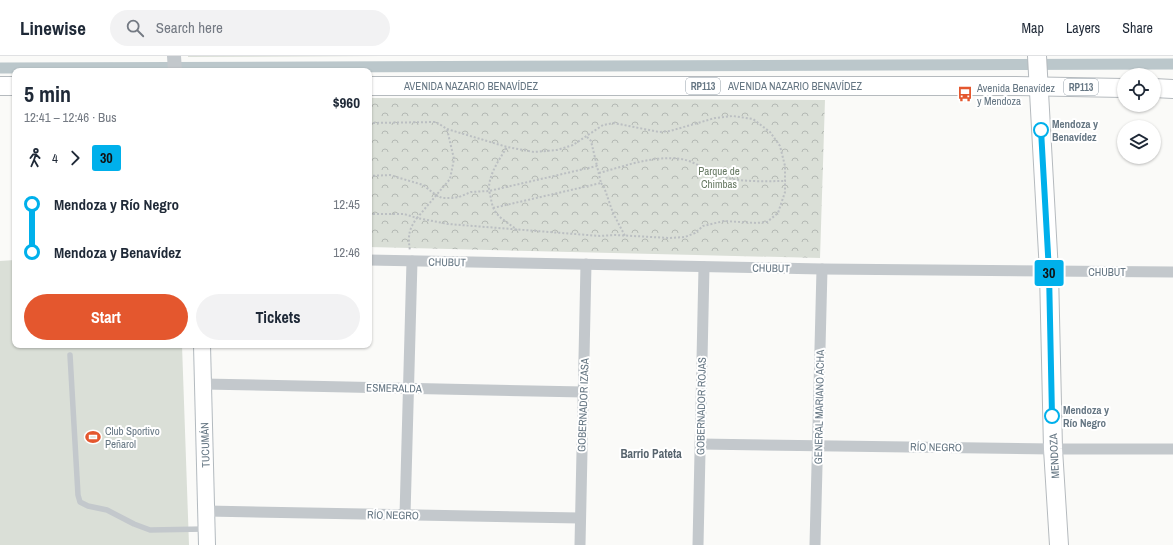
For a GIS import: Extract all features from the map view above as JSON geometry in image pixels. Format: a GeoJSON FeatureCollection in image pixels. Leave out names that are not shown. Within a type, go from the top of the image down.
{"type":"FeatureCollection","features":[{"type":"Feature","properties":{"kind":"main road","name":"AVENIDA NAZARIO BENAVÍDEZ"},"geometry":{"type":"LineString","coordinates":[[372,86],[1037,67],[1117,86]]}},
{"type":"Feature","properties":{"kind":"main road","name":"MENDOZA"},"geometry":{"type":"LineString","coordinates":[[1037,67],[1049,272],[1053,449],[1059,545]]}},
{"type":"Feature","properties":{"kind":"main road"},"geometry":{"type":"LineString","coordinates":[[0,86],[12,86]]}},
{"type":"Feature","properties":{"kind":"main road"},"geometry":{"type":"LineString","coordinates":[[1161,88],[1173,89]]}},
{"type":"Feature","properties":{"kind":"main road","name":"TUCUMÁN"},"geometry":{"type":"LineString","coordinates":[[202,348],[207,545]]}},
{"type":"Feature","properties":{"kind":"street","name":"CHUBUT"},"geometry":{"type":"LineString","coordinates":[[372,260],[822,269],[1173,272]]}},
{"type":"Feature","properties":{"kind":"street"},"geometry":{"type":"LineString","coordinates":[[405,515],[412,261]]}},
{"type":"Feature","properties":{"kind":"street","name":"GOBERNADOR IZASA"},"geometry":{"type":"LineString","coordinates":[[580,545],[586,264]]}},
{"type":"Feature","properties":{"kind":"street","name":"GOBERNADOR ROJAS"},"geometry":{"type":"LineString","coordinates":[[698,545],[704,267]]}},
{"type":"Feature","properties":{"kind":"street","name":"GENERAL MARIANO ACHA"},"geometry":{"type":"LineString","coordinates":[[815,545],[822,269]]}},
{"type":"Feature","properties":{"kind":"street","name":"ESMERALDA"},"geometry":{"type":"LineString","coordinates":[[203,384],[584,392]]}},
{"type":"Feature","properties":{"kind":"street","name":"RÍO NEGRO"},"geometry":{"type":"LineString","coordinates":[[700,444],[1053,449],[1173,449]]}},
{"type":"Feature","properties":{"kind":"street","name":"RÍO NEGRO"},"geometry":{"type":"LineString","coordinates":[[207,511],[580,518]]}},
{"type":"Feature","properties":{"kind":"lane"},"geometry":{"type":"LineString","coordinates":[[70,355],[78,496],[80,502],[88,506],[107,510],[134,524],[150,530],[207,529]]}},
{"type":"Feature","properties":{"kind":"path"},"geometry":{"type":"LineString","coordinates":[[372,123],[436,122],[447,129],[506,147],[534,152],[557,150],[573,145],[587,137],[602,125],[614,123],[658,132],[670,131],[715,118],[733,116],[753,119],[770,132],[780,146],[786,166],[785,192],[778,213],[767,222],[756,223],[724,221],[703,226],[695,233],[685,237],[663,238],[600,236],[517,230],[448,224],[404,214],[372,214]]}},
{"type":"Feature","properties":{"kind":"path"},"geometry":{"type":"LineString","coordinates":[[412,261],[408,237],[411,226],[450,179],[454,159],[447,129]]}},
{"type":"Feature","properties":{"kind":"path"},"geometry":{"type":"LineString","coordinates":[[587,137],[591,141],[601,183],[604,187],[613,213],[625,236]]}},
{"type":"Feature","properties":{"kind":"path"},"geometry":{"type":"LineString","coordinates":[[506,147],[492,173],[489,191],[493,208],[503,220],[517,230]]}},
{"type":"Feature","properties":{"kind":"path"},"geometry":{"type":"LineString","coordinates":[[599,173],[657,159],[670,159],[682,160],[695,164],[718,175],[730,178],[743,180],[786,181]]}},
{"type":"Feature","properties":{"kind":"path"},"geometry":{"type":"LineString","coordinates":[[372,176],[390,175],[423,184],[436,196],[452,198],[471,192],[489,191],[597,166]]}},
{"type":"Feature","properties":{"kind":"path"},"geometry":{"type":"LineString","coordinates":[[493,208],[601,183]]}},
{"type":"Feature","properties":{"kind":"green space"},"geometry":{"type":"Polygon","coordinates":[[[188,56],[382,56],[188,57],[188,56]]]}},
{"type":"Feature","properties":{"kind":"green space","name":"Parque de Chimbas"},"geometry":{"type":"Polygon","coordinates":[[[372,98],[825,100],[820,258],[372,247],[372,98]]]}},
{"type":"Feature","properties":{"kind":"green space","name":"Club Sportivo Peñarol"},"geometry":{"type":"Polygon","coordinates":[[[12,260],[12,348],[182,348],[189,545],[0,545],[0,261],[12,260]]]}},
{"type":"Feature","properties":{"kind":"waterway"},"geometry":{"type":"LineString","coordinates":[[0,68],[1173,64]]}},
{"type":"Feature","properties":{"kind":"bus line","name":"30"},"geometry":{"type":"LineString","coordinates":[[1041,130],[1049,272],[1052,416]]}},
{"type":"Feature","properties":{"kind":"place","name":"Avenida Benavídez y Mendoza"},"geometry":{"type":"Point","coordinates":[965,94]}},
{"type":"Feature","properties":{"kind":"place","name":"Mendoza y Benavídez"},"geometry":{"type":"Point","coordinates":[1041,130]}},
{"type":"Feature","properties":{"kind":"place","name":"Mendoza y Río Negro"},"geometry":{"type":"Point","coordinates":[1052,416]}},
{"type":"Feature","properties":{"kind":"place","name":"Club Sportivo Peñarol"},"geometry":{"type":"Point","coordinates":[93,437]}},
{"type":"Feature","properties":{"kind":"district","name":"Barrio Pateta"},"geometry":{"type":"Point","coordinates":[651,454]}}]}
